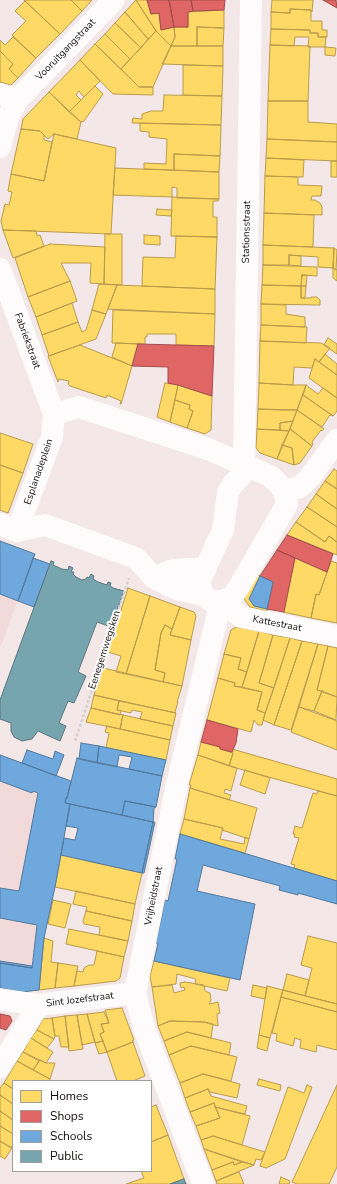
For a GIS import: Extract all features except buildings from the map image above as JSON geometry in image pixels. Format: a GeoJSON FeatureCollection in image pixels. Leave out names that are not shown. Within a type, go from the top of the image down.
{"type":"FeatureCollection","features":[{"type":"Feature","properties":{"kind":"street","name":"Vooruitgangstraat"},"geometry":{"type":"LineString","coordinates":[[0,147],[8,117],[9,97],[114,0]]}},
{"type":"Feature","properties":{"kind":"street","name":"Stationsstraat"},"geometry":{"type":"LineString","coordinates":[[244,464],[251,0]]}},
{"type":"Feature","properties":{"kind":"street","name":"Fabriekstraat"},"geometry":{"type":"LineString","coordinates":[[0,269],[54,414]]}},
{"type":"Feature","properties":{"kind":"street"},"geometry":{"type":"LineString","coordinates":[[54,414],[79,407],[208,449],[244,464],[270,476],[278,483],[284,491],[287,504],[232,597],[212,598],[199,582],[223,530],[228,492],[240,477],[244,464]]}},
{"type":"Feature","properties":{"kind":"street","name":"Esplanadeplein"},"geometry":{"type":"LineString","coordinates":[[9,528],[52,437],[54,414]]}},
{"type":"Feature","properties":{"kind":"street"},"geometry":{"type":"LineString","coordinates":[[284,491],[300,487],[311,476],[337,440]]}},
{"type":"Feature","properties":{"kind":"street","name":"Esplanadeplein"},"geometry":{"type":"LineString","coordinates":[[9,528],[45,525],[136,558],[154,578],[177,589],[212,598]]}},
{"type":"Feature","properties":{"kind":"street"},"geometry":{"type":"LineString","coordinates":[[154,578],[173,570],[206,568]]}},
{"type":"Feature","properties":{"kind":"street","name":"Kattestraat"},"geometry":{"type":"LineString","coordinates":[[212,598],[240,617],[337,636]]}},
{"type":"Feature","properties":{"kind":"street","name":"Vrijheidstraat"},"geometry":{"type":"LineString","coordinates":[[203,1184],[144,1028],[135,993],[177,784],[212,598]]}},
{"type":"Feature","properties":{"kind":"street","name":"Sint Jozefstraat"},"geometry":{"type":"LineString","coordinates":[[0,998],[39,1005],[135,993]]}},
{"type":"Feature","properties":{"kind":"street"},"geometry":{"type":"LineString","coordinates":[[0,1067],[39,1005]]}},
{"type":"Feature","properties":{"kind":"path","name":"Eenegemwegsken"},"geometry":{"type":"LineString","coordinates":[[75,741],[136,558]]}},
{"type":"Feature","properties":{"kind":"shaded area"},"geometry":{"type":"Polygon","coordinates":[[[0,541],[35,554],[0,648],[0,541]]]}},
{"type":"Feature","properties":{"kind":"shaded area"},"geometry":{"type":"Polygon","coordinates":[[[27,750],[53,759],[55,751],[64,755],[56,776],[71,781],[77,758],[162,776],[153,822],[70,805],[44,939],[39,990],[0,989],[0,755],[22,763],[27,750]]]}}]}
